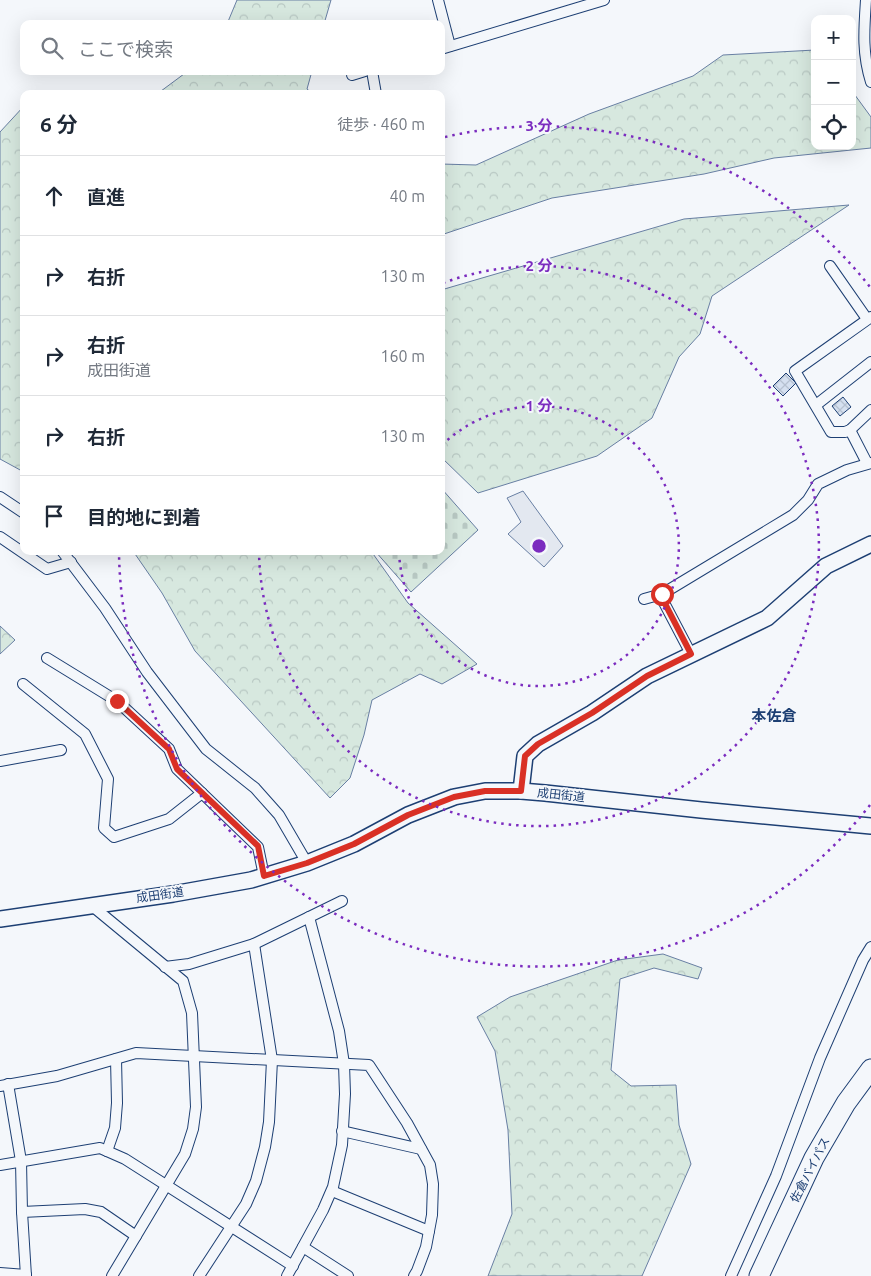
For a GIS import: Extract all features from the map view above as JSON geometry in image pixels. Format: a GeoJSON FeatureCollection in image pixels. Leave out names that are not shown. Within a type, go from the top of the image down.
{"type":"FeatureCollection","features":[{"type":"Feature","properties":{"kind":"highway","name":"佐倉バイパス"},"geometry":{"type":"LineString","coordinates":[[759,1276],[814,1158],[846,1103],[871,1069]]}},
{"type":"Feature","properties":{"kind":"street"},"geometry":{"type":"LineString","coordinates":[[438,0],[441,20]]}},
{"type":"Feature","properties":{"kind":"street"},"geometry":{"type":"LineString","coordinates":[[446,47],[581,3],[604,0]]}},
{"type":"Feature","properties":{"kind":"street"},"geometry":{"type":"LineString","coordinates":[[866,0],[865,64],[871,82]]}},
{"type":"Feature","properties":{"kind":"street"},"geometry":{"type":"LineString","coordinates":[[373,75],[375,90]]}},
{"type":"Feature","properties":{"kind":"street"},"geometry":{"type":"LineString","coordinates":[[830,266],[869,318],[795,371],[831,432],[850,430],[871,410]]}},
{"type":"Feature","properties":{"kind":"street"},"geometry":{"type":"LineString","coordinates":[[816,405],[871,362]]}},
{"type":"Feature","properties":{"kind":"street"},"geometry":{"type":"LineString","coordinates":[[644,599],[660,594],[793,515],[808,500],[818,484],[847,470],[869,463],[850,430]]}},
{"type":"Feature","properties":{"kind":"street"},"geometry":{"type":"LineString","coordinates":[[0,497],[20,510]]}},
{"type":"Feature","properties":{"kind":"street"},"geometry":{"type":"LineString","coordinates":[[0,537],[20,551]]}},
{"type":"Feature","properties":{"kind":"street"},"geometry":{"type":"LineString","coordinates":[[521,791],[525,756],[538,744],[592,713],[647,676],[767,618],[826,566],[871,544]]}},
{"type":"Feature","properties":{"kind":"street"},"geometry":{"type":"LineString","coordinates":[[26,555],[47,569],[71,562]]}},
{"type":"Feature","properties":{"kind":"street"},"geometry":{"type":"LineString","coordinates":[[65,555],[105,608],[147,672],[206,749],[255,788],[279,815],[307,863]]}},
{"type":"Feature","properties":{"kind":"street"},"geometry":{"type":"LineString","coordinates":[[660,594],[691,654]]}},
{"type":"Feature","properties":{"kind":"street"},"geometry":{"type":"LineString","coordinates":[[47,658],[117,701],[169,749],[177,769],[258,846],[264,876]]}},
{"type":"Feature","properties":{"kind":"street"},"geometry":{"type":"LineString","coordinates":[[23,684],[85,734],[108,779],[104,828],[114,837],[169,819],[202,793]]}},
{"type":"Feature","properties":{"kind":"street"},"geometry":{"type":"LineString","coordinates":[[0,761],[60,750]]}},
{"type":"Feature","properties":{"kind":"street","name":"成田街道"},"geometry":{"type":"LineString","coordinates":[[0,919],[252,880],[307,863],[354,844],[408,815],[454,797],[485,791],[521,791],[871,826]]}},
{"type":"Feature","properties":{"kind":"street"},"geometry":{"type":"LineString","coordinates":[[166,967],[189,964],[254,944],[342,901]]}},
{"type":"Feature","properties":{"kind":"street"},"geometry":{"type":"LineString","coordinates":[[91,905],[183,981],[192,1013],[196,1106],[193,1129],[185,1154],[112,1276]]}},
{"type":"Feature","properties":{"kind":"street"},"geometry":{"type":"LineString","coordinates":[[287,1276],[332,1191],[342,1145],[344,1064],[339,1031],[309,917]]}},
{"type":"Feature","properties":{"kind":"street"},"geometry":{"type":"LineString","coordinates":[[199,1276],[246,1204],[256,1181],[265,1147],[269,1122],[272,1060],[254,944]]}},
{"type":"Feature","properties":{"kind":"street"},"geometry":{"type":"LineString","coordinates":[[731,1276],[776,1176],[824,1050],[863,960],[871,947]]}},
{"type":"Feature","properties":{"kind":"street"},"geometry":{"type":"LineString","coordinates":[[0,1273],[26,1276],[21,1161],[4,1085],[57,1076],[136,1052],[369,1065],[407,1123],[430,1165],[433,1184],[432,1215],[426,1247],[414,1276]]}},
{"type":"Feature","properties":{"kind":"street"},"geometry":{"type":"LineString","coordinates":[[107,1151],[115,1128],[118,1103],[116,1059]]}},
{"type":"Feature","properties":{"kind":"street"},"geometry":{"type":"LineString","coordinates":[[342,1131],[421,1149]]}},
{"type":"Feature","properties":{"kind":"street"},"geometry":{"type":"LineString","coordinates":[[0,1165],[100,1148],[125,1159],[293,1266]]}},
{"type":"Feature","properties":{"kind":"street"},"geometry":{"type":"LineString","coordinates":[[332,1191],[429,1231]]}},
{"type":"Feature","properties":{"kind":"street"},"geometry":{"type":"LineString","coordinates":[[22,1212],[85,1209],[101,1212],[136,1236]]}},
{"type":"Feature","properties":{"kind":"street"},"geometry":{"type":"LineString","coordinates":[[303,1247],[348,1276]]}},
{"type":"Feature","properties":{"kind":"green space"},"geometry":{"type":"Polygon","coordinates":[[[237,0],[331,0],[325,20],[229,20],[237,0]]]}},
{"type":"Feature","properties":{"kind":"green space"},"geometry":{"type":"Polygon","coordinates":[[[811,50],[811,150],[852,150],[774,158],[704,174],[552,198],[445,234],[445,164],[476,165],[589,114],[693,76],[723,55],[811,50]]]}},
{"type":"Feature","properties":{"kind":"green space"},"geometry":{"type":"Polygon","coordinates":[[[183,75],[311,75],[308,90],[162,90],[183,75]]]}},
{"type":"Feature","properties":{"kind":"green space"},"geometry":{"type":"Polygon","coordinates":[[[856,96],[871,117],[871,148],[856,150],[856,96]]]}},
{"type":"Feature","properties":{"kind":"green space"},"geometry":{"type":"Polygon","coordinates":[[[20,110],[20,470],[0,459],[0,132],[20,110]]]}},
{"type":"Feature","properties":{"kind":"green space"},"geometry":{"type":"Polygon","coordinates":[[[849,205],[712,296],[700,334],[679,357],[652,418],[597,456],[478,493],[445,461],[445,289],[684,219],[849,205]]]}},
{"type":"Feature","properties":{"kind":"green space"},"geometry":{"type":"Polygon","coordinates":[[[445,493],[478,530],[411,592],[379,555],[445,555],[445,493]]]}},
{"type":"Feature","properties":{"kind":"green space"},"geometry":{"type":"Polygon","coordinates":[[[136,555],[374,555],[408,603],[477,664],[442,684],[420,674],[372,700],[364,735],[350,778],[330,798],[195,651],[162,593],[136,555]]]}},
{"type":"Feature","properties":{"kind":"green space"},"geometry":{"type":"Polygon","coordinates":[[[0,626],[15,640],[0,654],[0,626]]]}},
{"type":"Feature","properties":{"kind":"green space"},"geometry":{"type":"Polygon","coordinates":[[[663,954],[702,968],[698,979],[654,968],[620,979],[611,1070],[631,1086],[676,1085],[679,1125],[691,1164],[642,1276],[488,1276],[512,1214],[508,1130],[495,1051],[477,1017],[510,997],[618,960],[663,954]]]}},
{"type":"Feature","properties":{"kind":"shaded area"},"geometry":{"type":"Polygon","coordinates":[[[523,491],[563,546],[544,567],[508,534],[521,522],[507,498],[523,491]]]}},
{"type":"Feature","properties":{"kind":"building"},"geometry":{"type":"Polygon","coordinates":[[[786,373],[796,383],[783,396],[773,386],[786,373]]]}},
{"type":"Feature","properties":{"kind":"building"},"geometry":{"type":"Polygon","coordinates":[[[843,397],[851,407],[840,416],[832,406],[843,397]]]}},
{"type":"Feature","properties":{"kind":"district","name":"本佐倉"},"geometry":{"type":"Point","coordinates":[774,716]}},
{"type":"Feature","properties":{"kind":"route"},"geometry":{"type":"LineString","coordinates":[[117,701],[169,749],[177,769],[258,846],[264,876],[307,863],[354,844],[408,815],[454,797],[485,791],[521,791],[525,756],[538,744],[592,713],[647,676],[691,654],[660,594],[662,594]]}}]}
